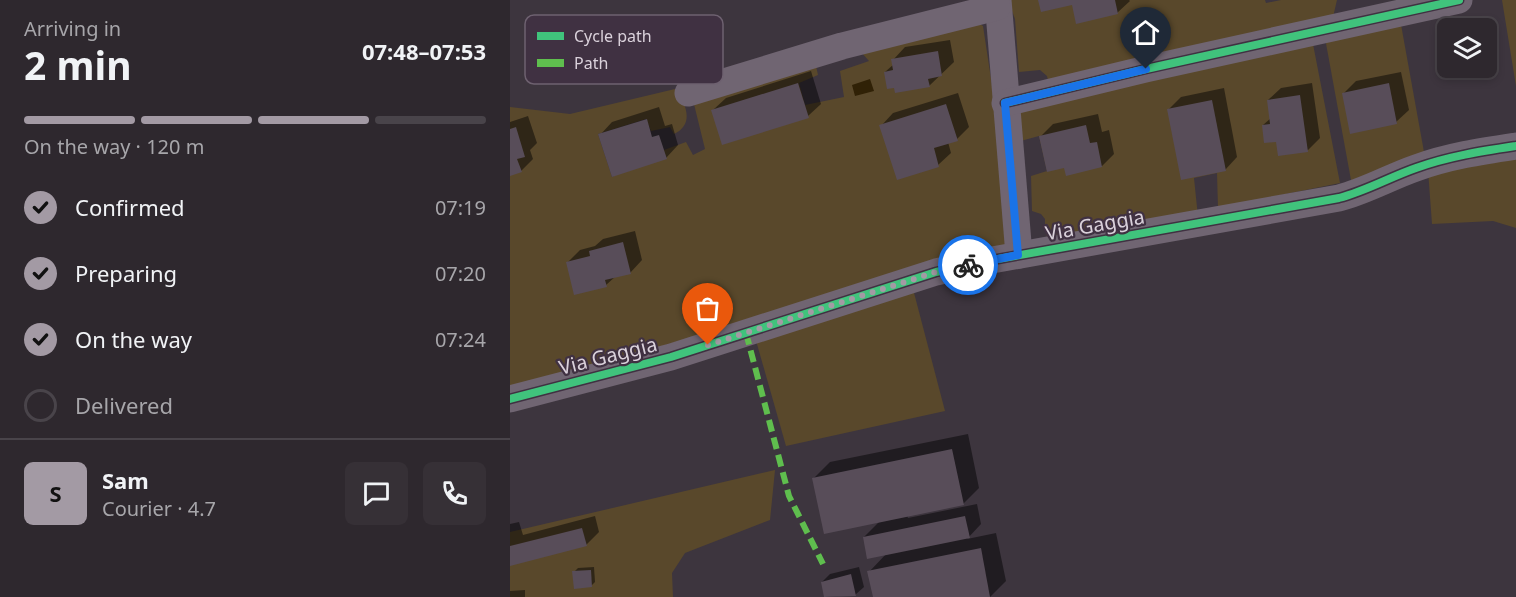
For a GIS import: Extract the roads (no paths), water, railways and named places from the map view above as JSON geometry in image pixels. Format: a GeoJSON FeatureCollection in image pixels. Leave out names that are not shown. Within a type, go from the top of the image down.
{"type":"FeatureCollection","features":[{"type":"Feature","properties":{"kind":"street"},"geometry":{"type":"LineString","coordinates":[[1005,103],[1146,69],[1459,0]]}},
{"type":"Feature","properties":{"kind":"street"},"geometry":{"type":"LineString","coordinates":[[723,82],[842,46],[998,4],[1018,255]]}},
{"type":"Feature","properties":{"kind":"street"},"geometry":{"type":"LineString","coordinates":[[688,93],[717,84]]}},
{"type":"Feature","properties":{"kind":"street","name":"Via Gaggia"},"geometry":{"type":"LineString","coordinates":[[510,399],[671,357],[936,272],[1018,255],[1339,198],[1361,192],[1416,168],[1443,160],[1516,146]]}}]}
